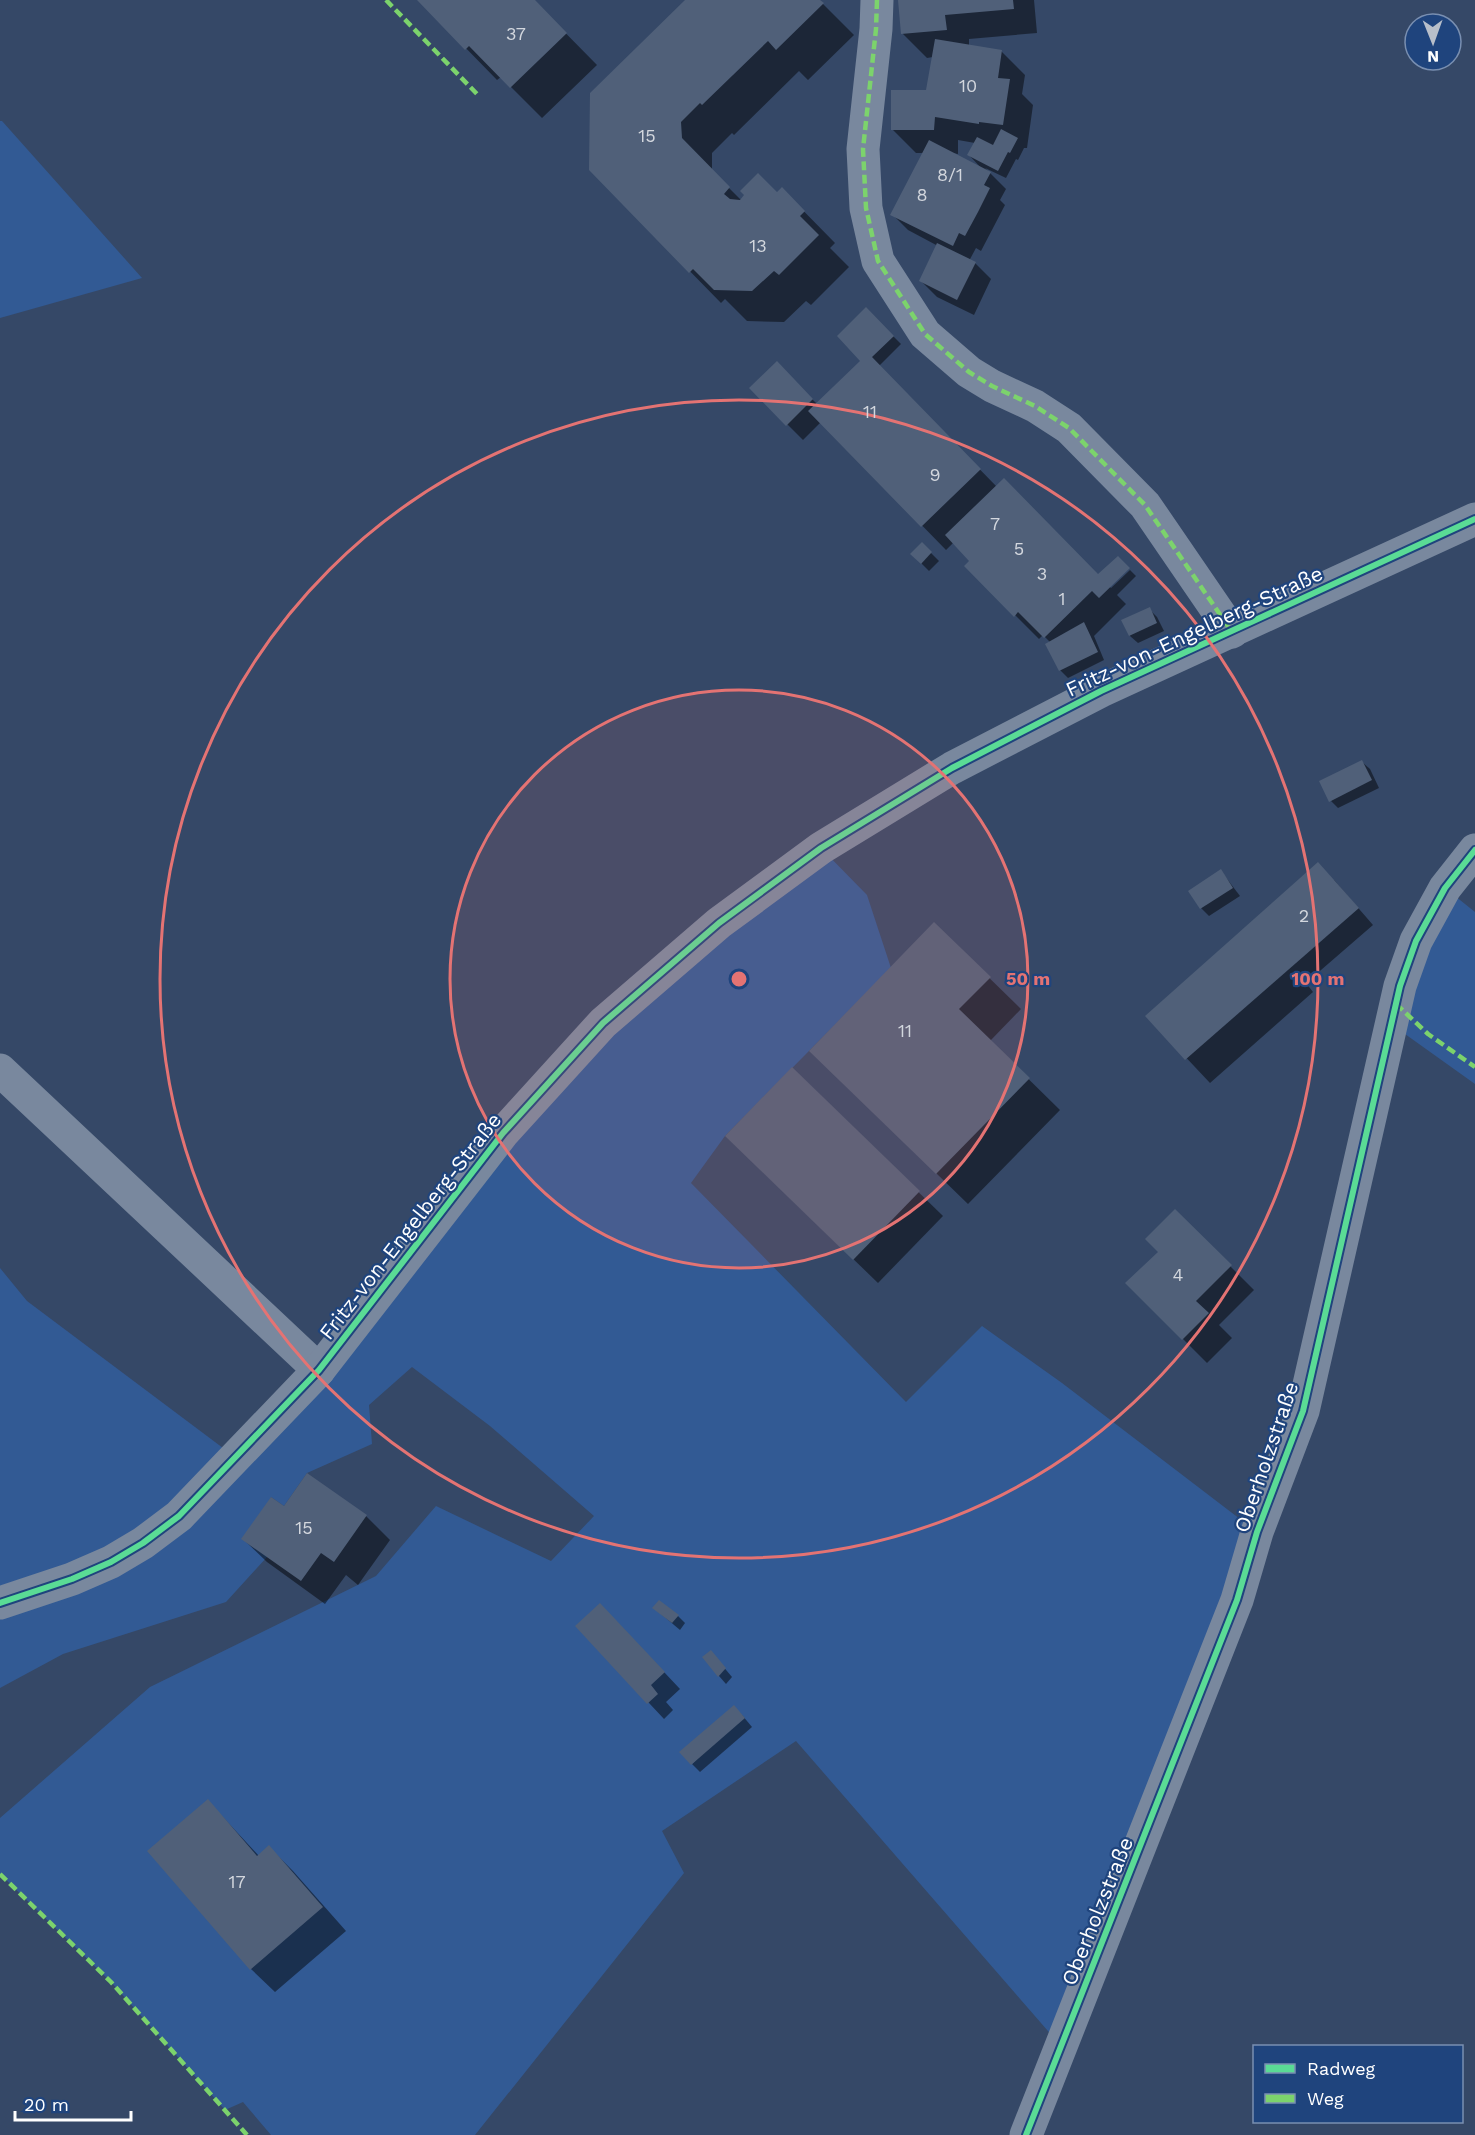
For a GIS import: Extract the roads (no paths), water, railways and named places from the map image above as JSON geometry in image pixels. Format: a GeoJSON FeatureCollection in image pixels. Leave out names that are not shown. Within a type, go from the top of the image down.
{"type":"FeatureCollection","features":[{"type":"Feature","properties":{"kind":"street"},"geometry":{"type":"LineString","coordinates":[[877,0],[863,149],[866,208],[878,261],[925,334],[969,372],[992,386],[1035,406],[1069,428],[1145,505],[1232,632]]}},
{"type":"Feature","properties":{"kind":"street","name":"Fritz-von-Engelberg-Straße"},"geometry":{"type":"LineString","coordinates":[[0,1603],[72,1579],[111,1562],[143,1543],[179,1516],[319,1370],[503,1132],[603,1023],[719,923],[821,848],[952,768],[1101,691],[1475,519]]}},
{"type":"Feature","properties":{"kind":"street","name":"Oberholzstraße"},"geometry":{"type":"LineString","coordinates":[[1026,2135],[1237,1600],[1257,1532],[1303,1411],[1404,974],[1416,941],[1445,888],[1475,850]]}},
{"type":"Feature","properties":{"kind":"street"},"geometry":{"type":"LineString","coordinates":[[0,1070],[319,1370]]}}]}
